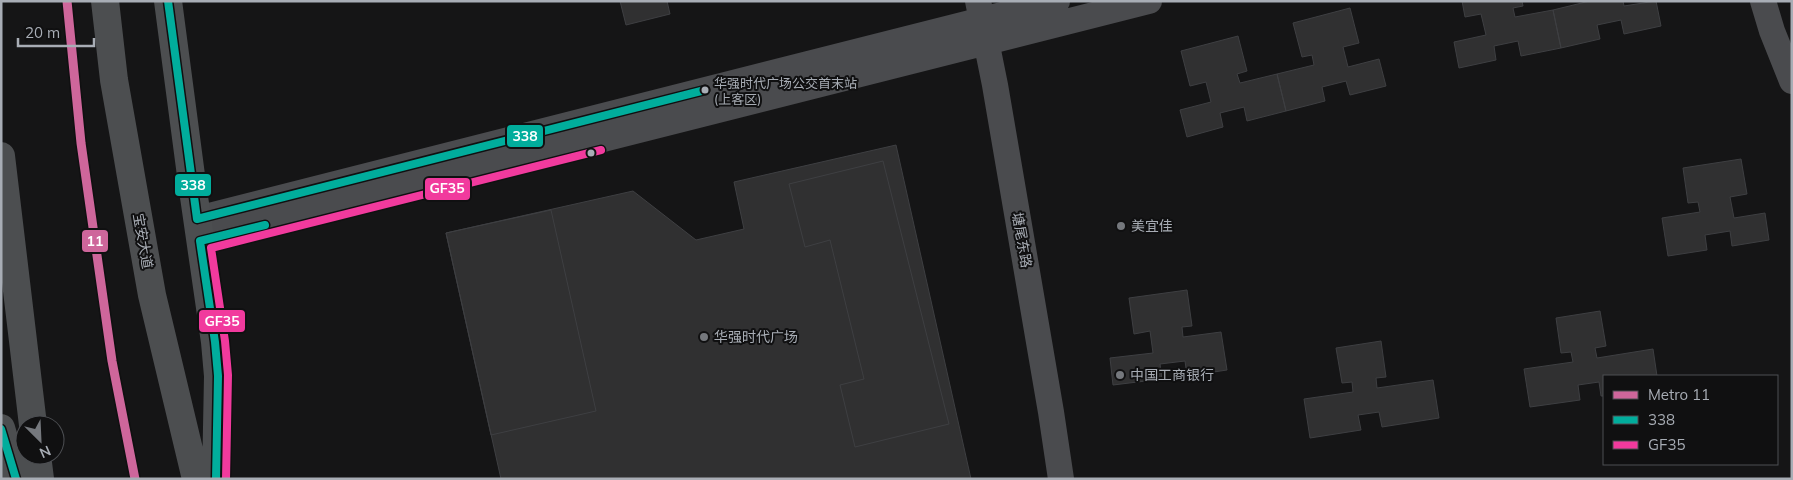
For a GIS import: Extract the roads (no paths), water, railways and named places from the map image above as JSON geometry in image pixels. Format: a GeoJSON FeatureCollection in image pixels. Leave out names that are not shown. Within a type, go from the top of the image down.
{"type":"FeatureCollection","features":[{"type":"Feature","properties":{"kind":"main road","name":"宝安大道"},"geometry":{"type":"LineString","coordinates":[[105,1],[114,80],[152,295],[196,479]]}},
{"type":"Feature","properties":{"kind":"main road"},"geometry":{"type":"LineString","coordinates":[[168,1],[218,376],[216,479]]}},
{"type":"Feature","properties":{"kind":"main road"},"geometry":{"type":"LineString","coordinates":[[1,156],[32,415]]}},
{"type":"Feature","properties":{"kind":"main road"},"geometry":{"type":"LineString","coordinates":[[1,428],[16,479]]}},
{"type":"Feature","properties":{"kind":"main road"},"geometry":{"type":"LineString","coordinates":[[38,465],[40,479]]}},
{"type":"Feature","properties":{"kind":"street"},"geometry":{"type":"LineString","coordinates":[[198,230],[1057,1]]}},
{"type":"Feature","properties":{"kind":"street"},"geometry":{"type":"LineString","coordinates":[[982,21],[1149,1]]}},
{"type":"Feature","properties":{"kind":"street"},"geometry":{"type":"LineString","coordinates":[[1763,1],[1775,40],[1792,81]]}},
{"type":"Feature","properties":{"kind":"street","name":"塘尾东路"},"geometry":{"type":"LineString","coordinates":[[982,21],[1045,374],[1061,479]]}},
{"type":"Feature","properties":{"kind":"metro line","name":"11"},"geometry":{"type":"LineString","coordinates":[[67,1],[81,143],[112,361],[135,479]]}},
{"type":"Feature","properties":{"kind":"place","name":"华强时代广场公交首末站 (上客区)"},"geometry":{"type":"Point","coordinates":[705,90]}},
{"type":"Feature","properties":{"kind":"place","name":"美宜佳"},"geometry":{"type":"Point","coordinates":[1121,226]}},
{"type":"Feature","properties":{"kind":"place","name":"华强时代广场"},"geometry":{"type":"Point","coordinates":[704,337]}},
{"type":"Feature","properties":{"kind":"place","name":"中国工商银行"},"geometry":{"type":"Point","coordinates":[1120,375]}}]}
